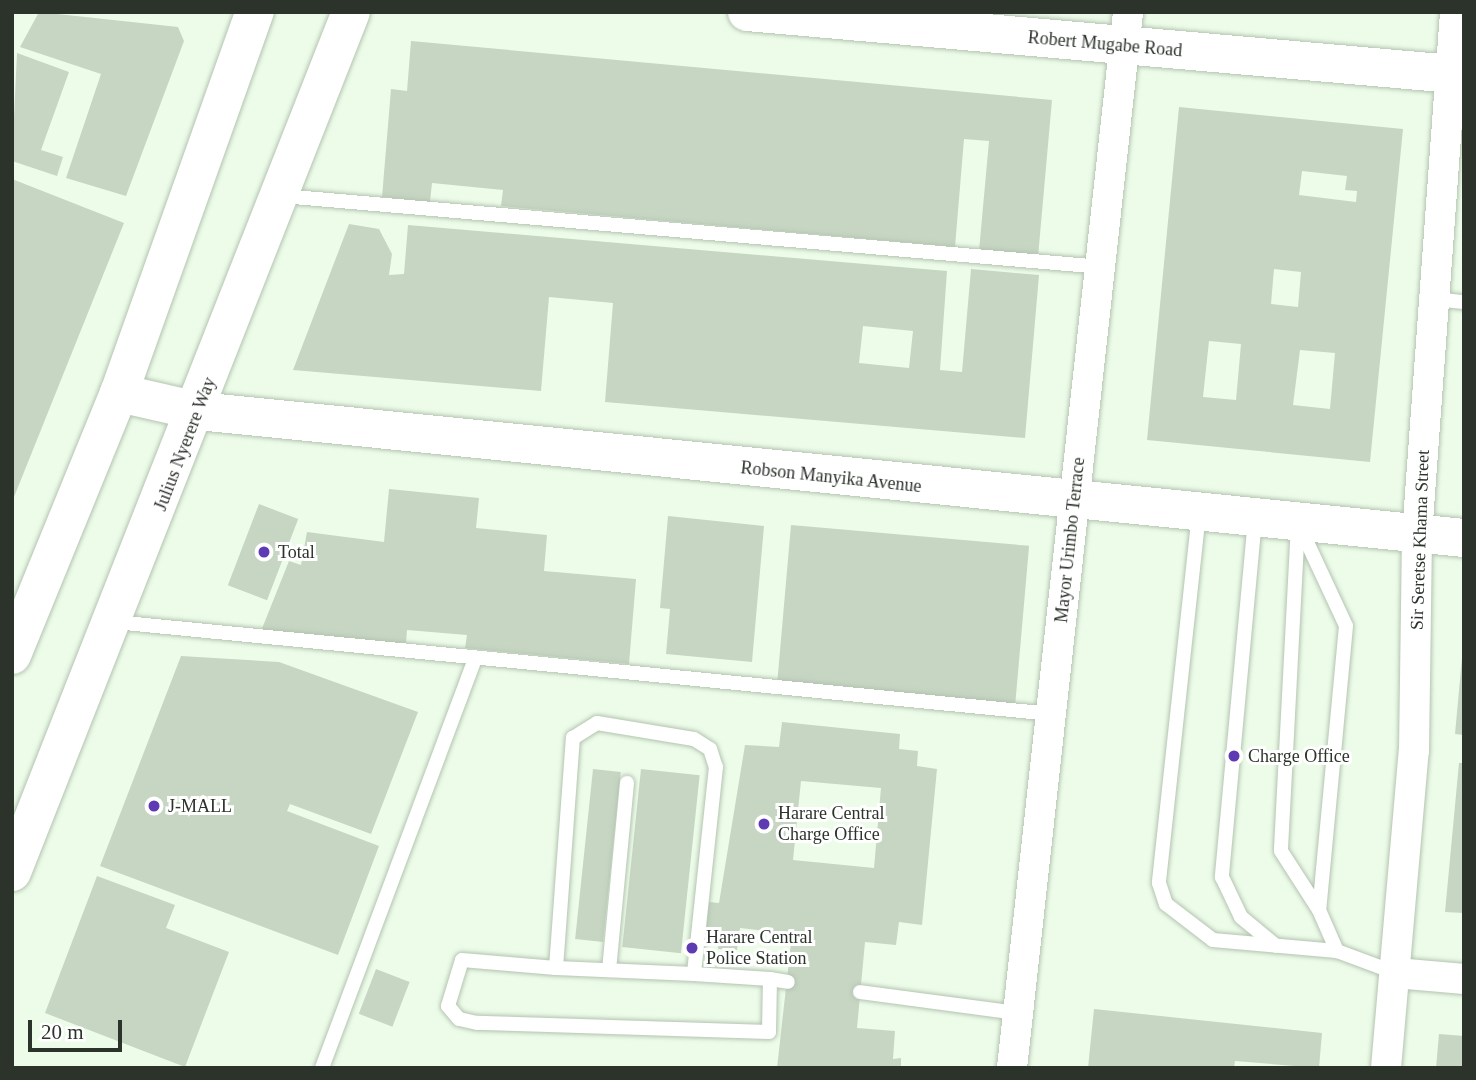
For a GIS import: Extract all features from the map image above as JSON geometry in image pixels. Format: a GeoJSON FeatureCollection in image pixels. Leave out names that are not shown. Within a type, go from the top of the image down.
{"type":"FeatureCollection","features":[{"type":"Feature","properties":{"kind":"main road"},"geometry":{"type":"LineString","coordinates":[[12,655],[119,393],[255,12]]}},
{"type":"Feature","properties":{"kind":"main road","name":"Julius Nyerere Way"},"geometry":{"type":"LineString","coordinates":[[12,873],[115,622],[351,12]]}},
{"type":"Feature","properties":{"kind":"main road","name":"Robert Mugabe Road"},"geometry":{"type":"LineString","coordinates":[[747,12],[1127,29],[1455,74]]}},
{"type":"Feature","properties":{"kind":"main road","name":"Robson Manyika Avenue"},"geometry":{"type":"LineString","coordinates":[[119,393],[198,411],[1073,502],[1464,538]]}},
{"type":"Feature","properties":{"kind":"street","name":"Sir Seretse Khama Street"},"geometry":{"type":"LineString","coordinates":[[1386,1068],[1414,751],[1417,535],[1434,299],[1455,74],[1454,12]]}},
{"type":"Feature","properties":{"kind":"street","name":"Mayor Urimbo Terrace"},"geometry":{"type":"LineString","coordinates":[[1012,1068],[1127,29]]}},
{"type":"Feature","properties":{"kind":"street"},"geometry":{"type":"LineString","coordinates":[[1396,973],[1464,979]]}},
{"type":"Feature","properties":{"kind":"lane"},"geometry":{"type":"LineString","coordinates":[[281,196],[1101,267]]}},
{"type":"Feature","properties":{"kind":"lane"},"geometry":{"type":"LineString","coordinates":[[1434,299],[1464,302]]}},
{"type":"Feature","properties":{"kind":"lane"},"geometry":{"type":"LineString","coordinates":[[1199,513],[1159,883],[1166,904],[1182,922],[1213,940],[1337,951],[1396,973]]}},
{"type":"Feature","properties":{"kind":"lane"},"geometry":{"type":"LineString","coordinates":[[1255,519],[1222,877],[1241,917],[1276,946]]}},
{"type":"Feature","properties":{"kind":"lane"},"geometry":{"type":"LineString","coordinates":[[1298,523],[1281,851],[1319,909],[1337,951]]}},
{"type":"Feature","properties":{"kind":"lane"},"geometry":{"type":"LineString","coordinates":[[1298,523],[1346,626],[1319,909]]}},
{"type":"Feature","properties":{"kind":"lane"},"geometry":{"type":"LineString","coordinates":[[115,622],[474,661],[1051,714]]}},
{"type":"Feature","properties":{"kind":"lane"},"geometry":{"type":"LineString","coordinates":[[322,1068],[474,661]]}},
{"type":"Feature","properties":{"kind":"lane"},"geometry":{"type":"LineString","coordinates":[[556,968],[573,738],[597,723],[694,739],[710,749],[716,767],[694,974]]}},
{"type":"Feature","properties":{"kind":"lane"},"geometry":{"type":"LineString","coordinates":[[609,970],[627,783]]}},
{"type":"Feature","properties":{"kind":"lane"},"geometry":{"type":"LineString","coordinates":[[770,979],[769,1032],[477,1023],[459,1020],[448,1006],[462,960],[556,968],[770,979],[788,982]]}},
{"type":"Feature","properties":{"kind":"lane"},"geometry":{"type":"LineString","coordinates":[[860,992],[1018,1013]]}},
{"type":"Feature","properties":{"kind":"building"},"geometry":{"type":"Polygon","coordinates":[[[39,12],[178,27],[184,41],[126,196],[66,178],[101,74],[20,47],[39,12]]]}},
{"type":"Feature","properties":{"kind":"building"},"geometry":{"type":"Polygon","coordinates":[[[411,41],[1052,100],[1038,257],[979,251],[989,141],[964,139],[955,247],[501,206],[503,190],[432,183],[430,202],[382,197],[391,89],[407,91],[411,41]]]}},
{"type":"Feature","properties":{"kind":"building"},"geometry":{"type":"Polygon","coordinates":[[[17,53],[69,72],[41,150],[63,157],[57,176],[12,161],[17,53]]]}},
{"type":"Feature","properties":{"kind":"building"},"geometry":{"type":"Polygon","coordinates":[[[1179,107],[1403,129],[1370,462],[1147,440],[1179,107]],[[1302,171],[1299,195],[1356,202],[1357,191],[1345,190],[1347,176],[1302,171]],[[1274,269],[1271,304],[1298,307],[1301,272],[1274,269]],[[1209,341],[1203,397],[1236,400],[1241,344],[1209,341]],[[1300,350],[1293,405],[1330,409],[1335,353],[1300,350]]]}},
{"type":"Feature","properties":{"kind":"building"},"geometry":{"type":"Polygon","coordinates":[[[12,179],[124,223],[12,502],[12,179]]]}},
{"type":"Feature","properties":{"kind":"building"},"geometry":{"type":"Polygon","coordinates":[[[349,224],[379,229],[392,254],[389,275],[404,274],[408,225],[947,271],[940,370],[962,372],[971,269],[1039,275],[1025,438],[605,402],[613,303],[549,297],[541,391],[293,370],[349,224]],[[863,326],[859,363],[909,368],[913,331],[863,326]]]}},
{"type":"Feature","properties":{"kind":"building"},"geometry":{"type":"Polygon","coordinates":[[[389,489],[479,498],[476,528],[547,535],[544,571],[636,579],[629,664],[465,648],[467,635],[407,630],[406,644],[261,631],[289,561],[301,565],[307,532],[384,542],[389,489]]]}},
{"type":"Feature","properties":{"kind":"building","name":"Total"},"geometry":{"type":"Polygon","coordinates":[[[259,504],[298,519],[267,600],[228,585],[259,504]]]}},
{"type":"Feature","properties":{"kind":"building"},"geometry":{"type":"Polygon","coordinates":[[[668,516],[764,526],[752,662],[666,654],[670,609],[660,608],[668,516]]]}},
{"type":"Feature","properties":{"kind":"building"},"geometry":{"type":"Polygon","coordinates":[[[791,525],[1029,546],[1015,704],[777,683],[791,525]]]}},
{"type":"Feature","properties":{"kind":"building"},"geometry":{"type":"Polygon","coordinates":[[[181,656],[279,662],[418,712],[371,834],[290,804],[287,811],[379,846],[338,955],[100,866],[181,656]]]}},
{"type":"Feature","properties":{"kind":"building"},"geometry":{"type":"Polygon","coordinates":[[[1464,658],[1464,735],[1455,734],[1464,658]]]}},
{"type":"Feature","properties":{"kind":"building","name":"Harare Central Charge Office"},"geometry":{"type":"Polygon","coordinates":[[[782,722],[900,734],[899,749],[918,751],[917,766],[937,769],[922,925],[899,922],[896,945],[865,942],[857,1028],[895,1031],[893,1059],[901,1058],[901,1068],[777,1068],[792,934],[740,928],[737,950],[718,949],[719,933],[706,932],[709,902],[719,903],[745,745],[779,747],[782,722]],[[801,781],[793,860],[874,868],[881,788],[801,781]]]}},
{"type":"Feature","properties":{"kind":"building"},"geometry":{"type":"Polygon","coordinates":[[[1459,763],[1464,763],[1464,913],[1445,912],[1459,763]]]}},
{"type":"Feature","properties":{"kind":"building"},"geometry":{"type":"Polygon","coordinates":[[[593,769],[621,772],[603,942],[575,939],[593,769]]]}},
{"type":"Feature","properties":{"kind":"building"},"geometry":{"type":"Polygon","coordinates":[[[641,769],[700,775],[681,953],[622,947],[641,769]]]}},
{"type":"Feature","properties":{"kind":"building"},"geometry":{"type":"Polygon","coordinates":[[[97,876],[175,905],[166,928],[229,952],[185,1067],[45,1013],[97,876]]]}},
{"type":"Feature","properties":{"kind":"building"},"geometry":{"type":"Polygon","coordinates":[[[376,969],[410,982],[392,1027],[359,1014],[376,969]]]}},
{"type":"Feature","properties":{"kind":"building"},"geometry":{"type":"Polygon","coordinates":[[[1094,1009],[1322,1033],[1319,1068],[1235,1061],[1234,1068],[1088,1068],[1094,1009]]]}},
{"type":"Feature","properties":{"kind":"building"},"geometry":{"type":"Polygon","coordinates":[[[1439,1034],[1464,1036],[1464,1068],[1436,1068],[1439,1034]]]}},
{"type":"Feature","properties":{"kind":"place","name":"Total"},"geometry":{"type":"Point","coordinates":[264,552]}},
{"type":"Feature","properties":{"kind":"place","name":"Charge Office"},"geometry":{"type":"Point","coordinates":[1234,756]}},
{"type":"Feature","properties":{"kind":"place","name":"J-MALL"},"geometry":{"type":"Point","coordinates":[154,806]}},
{"type":"Feature","properties":{"kind":"place","name":"Harare Central Charge Office"},"geometry":{"type":"Point","coordinates":[764,824]}},
{"type":"Feature","properties":{"kind":"place","name":"Harare Central Police Station"},"geometry":{"type":"Point","coordinates":[692,948]}}]}
